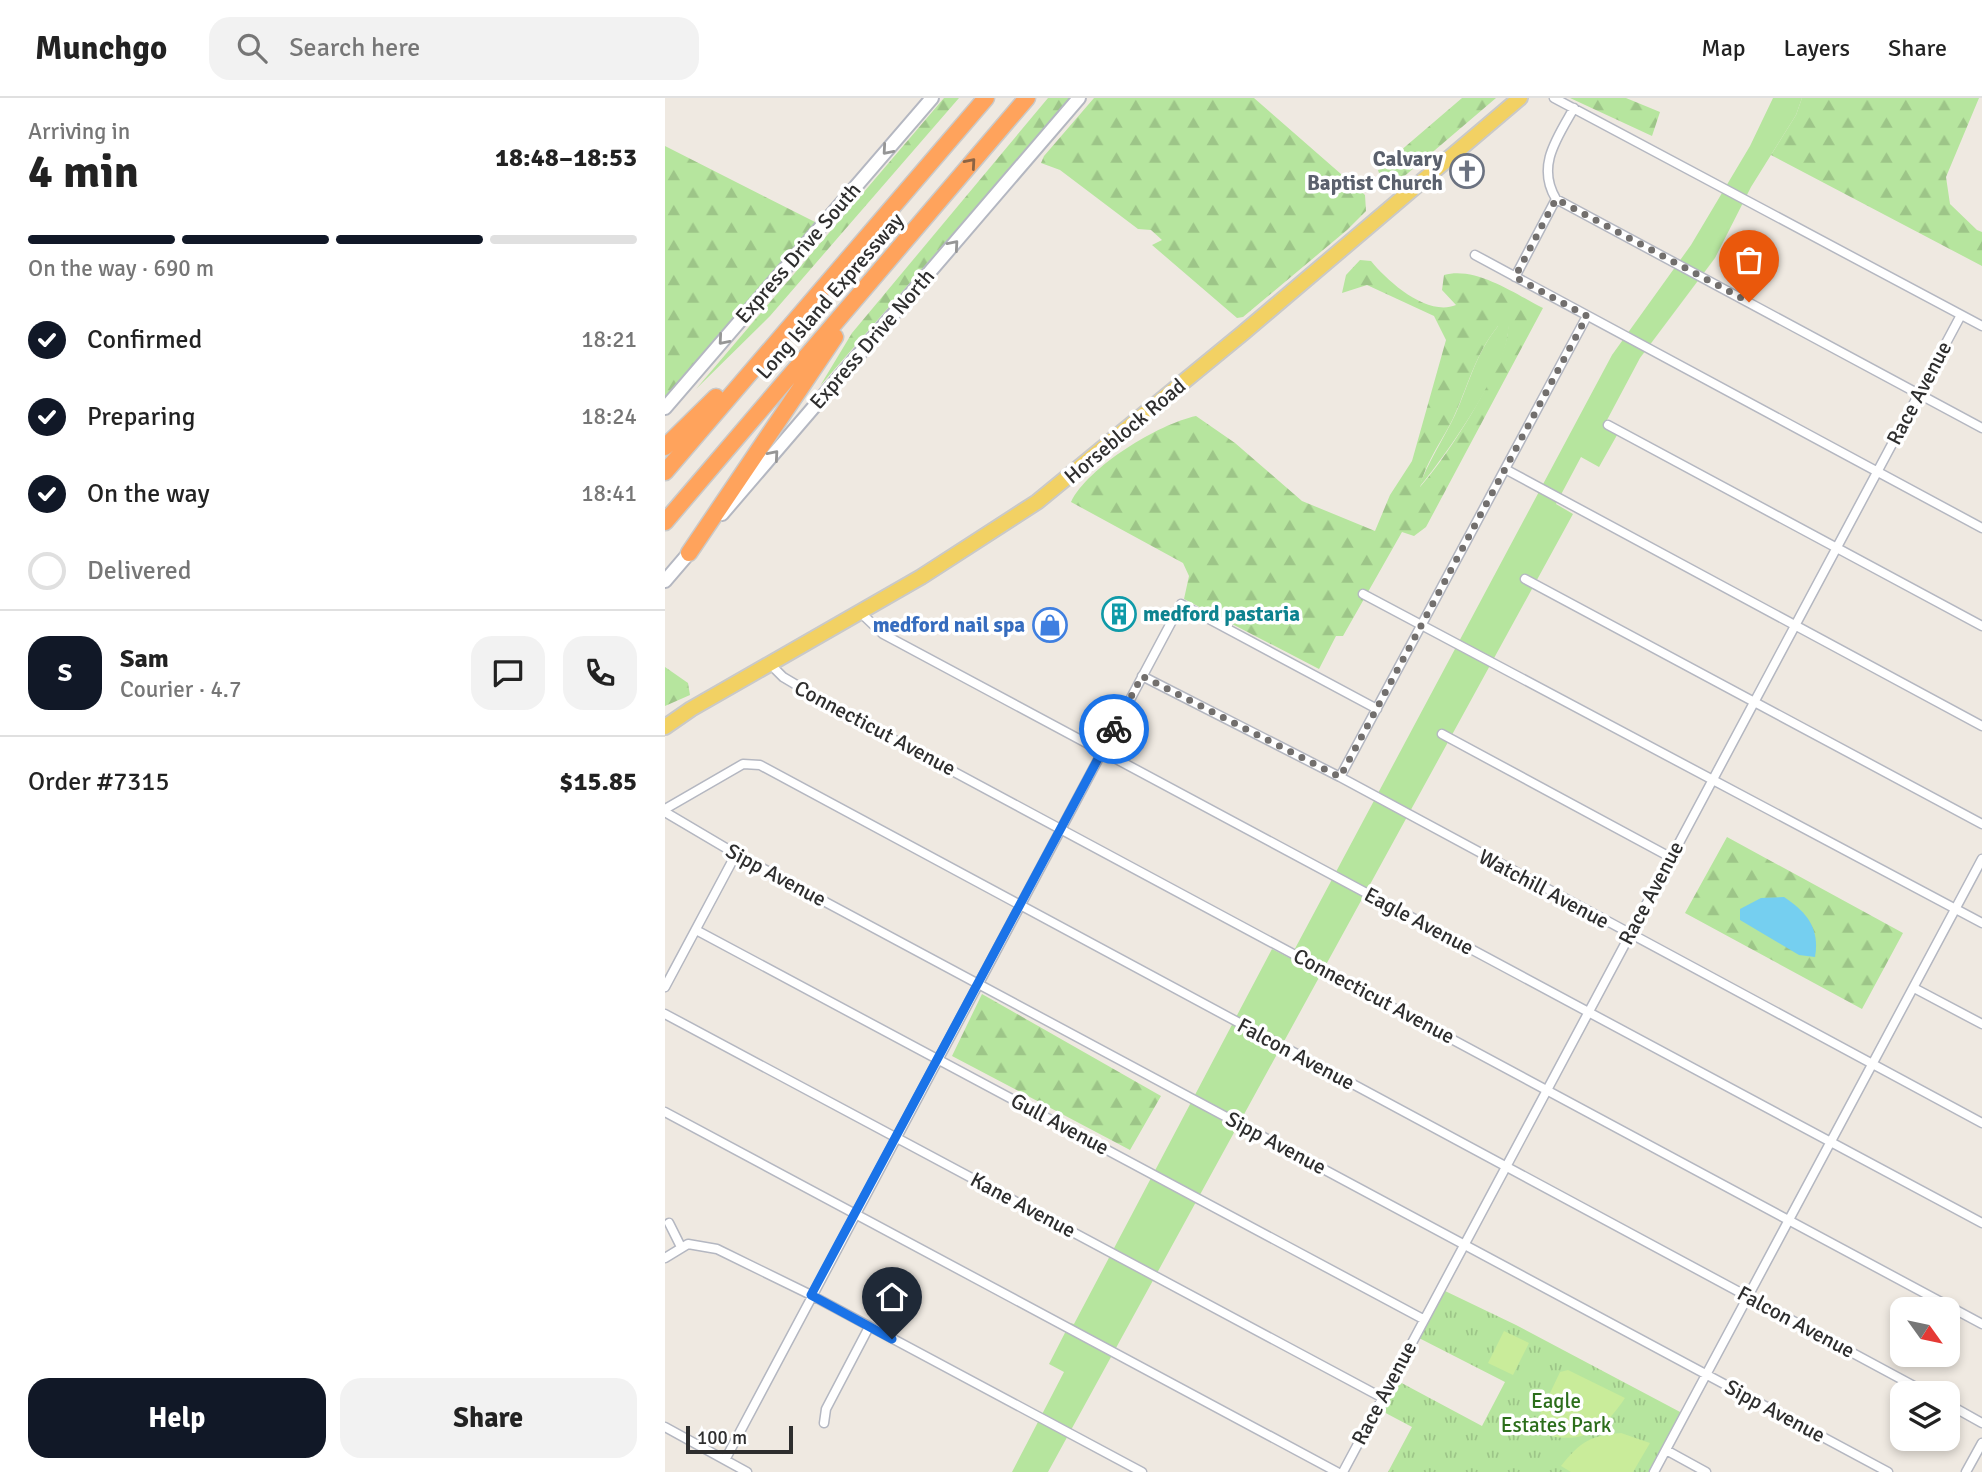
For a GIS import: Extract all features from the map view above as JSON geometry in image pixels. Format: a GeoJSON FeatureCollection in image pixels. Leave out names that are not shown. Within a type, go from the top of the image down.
{"type":"FeatureCollection","features":[{"type":"Feature","properties":{"kind":"highway","name":"Long Island Expressway"},"geometry":{"type":"LineString","coordinates":[[665,472],[986,98]]}},
{"type":"Feature","properties":{"kind":"highway","name":"Long Island Expressway"},"geometry":{"type":"LineString","coordinates":[[665,522],[1027,98]]}},
{"type":"Feature","properties":{"kind":"highway"},"geometry":{"type":"LineString","coordinates":[[689,554],[807,375],[927,215]]}},
{"type":"Feature","properties":{"kind":"highway"},"geometry":{"type":"LineString","coordinates":[[665,447],[791,325]]}},
{"type":"Feature","properties":{"kind":"main road","name":"Express Drive South"},"geometry":{"type":"LineString","coordinates":[[665,408],[932,98]]}},
{"type":"Feature","properties":{"kind":"main road","name":"Express Drive North"},"geometry":{"type":"LineString","coordinates":[[665,580],[1079,98]]}},
{"type":"Feature","properties":{"kind":"main road","name":"Horseblock Road"},"geometry":{"type":"LineString","coordinates":[[665,727],[691,709],[991,534],[1064,481],[1520,98]]}},
{"type":"Feature","properties":{"kind":"main road","name":"Horseblock Road"},"geometry":{"type":"LineString","coordinates":[[665,719],[691,709]]}},
{"type":"Feature","properties":{"kind":"street"},"geometry":{"type":"LineString","coordinates":[[1554,98],[1982,326]]}},
{"type":"Feature","properties":{"kind":"street"},"geometry":{"type":"LineString","coordinates":[[1574,108],[1548,158],[1546,174],[1556,199],[1982,428]]}},
{"type":"Feature","properties":{"kind":"street"},"geometry":{"type":"LineString","coordinates":[[1515,277],[1556,199]]}},
{"type":"Feature","properties":{"kind":"street"},"geometry":{"type":"LineString","coordinates":[[1475,255],[1982,528]]}},
{"type":"Feature","properties":{"kind":"street","name":"Race Avenue"},"geometry":{"type":"LineString","coordinates":[[1343,1472],[1961,315]]}},
{"type":"Feature","properties":{"kind":"street"},"geometry":{"type":"LineString","coordinates":[[1340,777],[1587,316]]}},
{"type":"Feature","properties":{"kind":"street"},"geometry":{"type":"LineString","coordinates":[[1608,425],[1982,626]]}},
{"type":"Feature","properties":{"kind":"street"},"geometry":{"type":"LineString","coordinates":[[1505,469],[1982,726]]}},
{"type":"Feature","properties":{"kind":"street"},"geometry":{"type":"LineString","coordinates":[[1525,579],[1982,824]]}},
{"type":"Feature","properties":{"kind":"street"},"geometry":{"type":"LineString","coordinates":[[1363,594],[1982,923]]}},
{"type":"Feature","properties":{"kind":"street"},"geometry":{"type":"LineString","coordinates":[[725,1460],[1181,604],[1377,709]]}},
{"type":"Feature","properties":{"kind":"street","name":"Eagle Avenue"},"geometry":{"type":"LineString","coordinates":[[861,612],[883,634],[1982,1223]]}},
{"type":"Feature","properties":{"kind":"street","name":"Connecticut Avenue"},"geometry":{"type":"LineString","coordinates":[[770,664],[782,677],[837,709],[1982,1324]]}},
{"type":"Feature","properties":{"kind":"street","name":"Watchill Avenue"},"geometry":{"type":"LineString","coordinates":[[1142,676],[1340,777],[1982,1123]]}},
{"type":"Feature","properties":{"kind":"street"},"geometry":{"type":"LineString","coordinates":[[1442,734],[1671,857]]}},
{"type":"Feature","properties":{"kind":"street","name":"Falcon Avenue"},"geometry":{"type":"LineString","coordinates":[[665,810],[743,765],[753,763],[1905,1381]]}},
{"type":"Feature","properties":{"kind":"street","name":"Sipp Avenue"},"geometry":{"type":"LineString","coordinates":[[665,810],[736,854],[1888,1472]]}},
{"type":"Feature","properties":{"kind":"street"},"geometry":{"type":"LineString","coordinates":[[665,987],[736,854]]}},
{"type":"Feature","properties":{"kind":"street"},"geometry":{"type":"LineString","coordinates":[[1654,1472],[1982,859]]}},
{"type":"Feature","properties":{"kind":"street","name":"Gull Avenue"},"geometry":{"type":"LineString","coordinates":[[696,930],[1423,1319]]}},
{"type":"Feature","properties":{"kind":"street"},"geometry":{"type":"LineString","coordinates":[[1914,988],[1982,1024]]}},
{"type":"Feature","properties":{"kind":"street","name":"Kane Avenue"},"geometry":{"type":"LineString","coordinates":[[665,1014],[1381,1397]]}},
{"type":"Feature","properties":{"kind":"street"},"geometry":{"type":"LineString","coordinates":[[665,1112],[854,1216],[1337,1472]]}},
{"type":"Feature","properties":{"kind":"street"},"geometry":{"type":"LineString","coordinates":[[669,1223],[681,1247]]}},
{"type":"Feature","properties":{"kind":"street"},"geometry":{"type":"LineString","coordinates":[[665,1258],[688,1244],[717,1249],[811,1295],[1127,1468],[1142,1472]]}},
{"type":"Feature","properties":{"kind":"street"},"geometry":{"type":"LineString","coordinates":[[824,1423],[826,1409],[869,1327]]}},
{"type":"Feature","properties":{"kind":"street"},"geometry":{"type":"LineString","coordinates":[[1960,1411],[1982,1423]]}},
{"type":"Feature","properties":{"kind":"street"},"geometry":{"type":"LineString","coordinates":[[666,1431],[747,1472]]}},
{"type":"Feature","properties":{"kind":"street"},"geometry":{"type":"LineString","coordinates":[[1966,1472],[1982,1443]]}},
{"type":"Feature","properties":{"kind":"street"},"geometry":{"type":"LineString","coordinates":[[1666,1450],[1706,1472]]}},
{"type":"Feature","properties":{"kind":"green space"},"geometry":{"type":"Polygon","coordinates":[[[944,98],[959,98],[770,316],[696,389],[944,98]]]}},
{"type":"Feature","properties":{"kind":"green space"},"geometry":{"type":"Polygon","coordinates":[[[1048,98],[1071,98],[820,386],[852,333],[1048,98]]]}},
{"type":"Feature","properties":{"kind":"green space"},"geometry":{"type":"Polygon","coordinates":[[[1094,98],[1254,98],[1365,195],[1366,211],[1243,317],[1237,318],[1152,245],[1162,240],[1151,230],[1138,229],[1060,170],[1041,163],[1094,98]]]}},
{"type":"Feature","properties":{"kind":"green space"},"geometry":{"type":"Polygon","coordinates":[[[1462,98],[1496,98],[1394,185],[1381,179],[1378,170],[1462,98]]]}},
{"type":"Feature","properties":{"kind":"green space"},"geometry":{"type":"Polygon","coordinates":[[[1570,98],[1626,98],[1660,112],[1652,136],[1570,98]]]}},
{"type":"Feature","properties":{"kind":"green space"},"geometry":{"type":"Polygon","coordinates":[[[1773,98],[1802,98],[1796,115],[1751,187],[1715,258],[1640,358],[1607,420],[1621,428],[1599,467],[1581,457],[1556,504],[1573,514],[1048,1472],[1012,1472],[1064,1372],[1049,1364],[1070,1323],[1074,1324],[1272,949],[1290,958],[1612,355],[1691,245],[1750,146],[1773,98]]]}},
{"type":"Feature","properties":{"kind":"green space"},"geometry":{"type":"Polygon","coordinates":[[[1802,98],[1979,98],[1946,177],[1950,204],[1982,232],[1982,266],[1771,155],[1796,115],[1802,98]]]}},
{"type":"Feature","properties":{"kind":"green space"},"geometry":{"type":"Polygon","coordinates":[[[665,146],[817,223],[665,407],[665,146]]]}},
{"type":"Feature","properties":{"kind":"green space"},"geometry":{"type":"Polygon","coordinates":[[[1360,260],[1371,261],[1409,295],[1433,306],[1445,307],[1456,305],[1442,290],[1444,275],[1469,274],[1495,283],[1543,308],[1426,527],[1414,536],[1402,532],[1343,636],[1336,636],[1319,669],[1184,599],[1189,576],[1183,563],[1071,502],[1092,475],[1126,449],[1163,428],[1196,416],[1235,443],[1302,501],[1375,531],[1390,495],[1412,461],[1446,340],[1434,316],[1367,285],[1342,293],[1346,275],[1360,260]],[[1498,326],[1484,347],[1455,414],[1426,468],[1420,487],[1459,434],[1488,385],[1499,362],[1508,326],[1498,326]]]}},
{"type":"Feature","properties":{"kind":"green space"},"geometry":{"type":"Polygon","coordinates":[[[1498,326],[1508,326],[1506,342],[1488,386],[1459,434],[1418,489],[1455,415],[1478,358],[1498,326]]]}},
{"type":"Feature","properties":{"kind":"green space"},"geometry":{"type":"Polygon","coordinates":[[[665,667],[688,683],[690,695],[665,706],[665,667]]]}},
{"type":"Feature","properties":{"kind":"green space"},"geometry":{"type":"Polygon","coordinates":[[[1727,837],[1903,933],[1862,1009],[1685,913],[1727,837]]]}},
{"type":"Feature","properties":{"kind":"green space"},"geometry":{"type":"Polygon","coordinates":[[[982,994],[1161,1096],[1130,1150],[952,1056],[982,994]]]}},
{"type":"Feature","properties":{"kind":"green space","name":"Eagle Estates Park"},"geometry":{"type":"Polygon","coordinates":[[[1443,1290],[1516,1325],[1682,1413],[1649,1472],[1388,1472],[1412,1427],[1380,1410],[1396,1380],[1482,1426],[1505,1382],[1417,1337],[1443,1290]]]}},
{"type":"Feature","properties":{"kind":"green space"},"geometry":{"type":"Polygon","coordinates":[[[1504,1331],[1529,1343],[1513,1375],[1488,1363],[1504,1331]]]}},
{"type":"Feature","properties":{"kind":"green space"},"geometry":{"type":"Polygon","coordinates":[[[1568,1370],[1625,1398],[1606,1422],[1586,1435],[1562,1438],[1532,1431],[1560,1372],[1568,1370]]]}},
{"type":"Feature","properties":{"kind":"green space"},"geometry":{"type":"Polygon","coordinates":[[[1621,1433],[1650,1443],[1633,1472],[1571,1472],[1561,1466],[1587,1441],[1621,1433]]]}},
{"type":"Feature","properties":{"kind":"water"},"geometry":{"type":"Polygon","coordinates":[[[1784,897],[1810,922],[1815,938],[1815,957],[1799,955],[1740,920],[1740,909],[1761,898],[1784,897]]]}},
{"type":"Feature","properties":{"kind":"way so far"},"geometry":{"type":"LineString","coordinates":[[1114,729],[1142,676],[1340,777],[1587,316],[1515,277],[1556,199],[1749,302]]}},
{"type":"Feature","properties":{"kind":"place","name":"Calvary Baptist Church"},"geometry":{"type":"Point","coordinates":[1467,171]}},
{"type":"Feature","properties":{"kind":"place","name":"medford pastaria"},"geometry":{"type":"Point","coordinates":[1119,614]}},
{"type":"Feature","properties":{"kind":"place","name":"medford nail spa"},"geometry":{"type":"Point","coordinates":[1050,625]}},
{"type":"Feature","properties":{"kind":"route"},"geometry":{"type":"LineString","coordinates":[[892,1339],[811,1295],[1114,729]]}}]}
